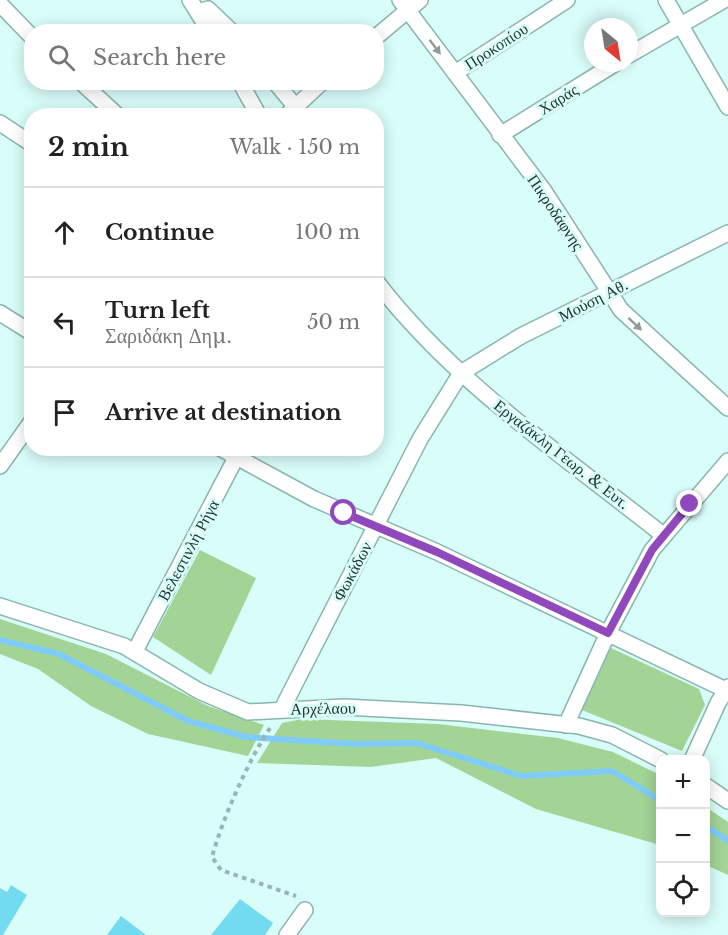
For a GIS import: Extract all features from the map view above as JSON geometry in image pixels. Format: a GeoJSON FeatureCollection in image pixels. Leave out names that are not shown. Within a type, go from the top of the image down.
{"type":"FeatureCollection","features":[{"type":"Feature","properties":{"kind":"street","name":"Προκοπίου"},"geometry":{"type":"LineString","coordinates":[[455,73],[567,0]]}},
{"type":"Feature","properties":{"kind":"street"},"geometry":{"type":"LineString","coordinates":[[666,0],[728,107]]}},
{"type":"Feature","properties":{"kind":"street"},"geometry":{"type":"LineString","coordinates":[[638,49],[724,0]]}},
{"type":"Feature","properties":{"kind":"street"},"geometry":{"type":"LineString","coordinates":[[0,4],[24,29]]}},
{"type":"Feature","properties":{"kind":"street","name":"Πικροδάφνης"},"geometry":{"type":"LineString","coordinates":[[410,4],[455,73],[550,200],[607,292],[631,320],[728,408]]}},
{"type":"Feature","properties":{"kind":"street"},"geometry":{"type":"LineString","coordinates":[[384,29],[410,4]]}},
{"type":"Feature","properties":{"kind":"street"},"geometry":{"type":"LineString","coordinates":[[194,6],[205,24]]}},
{"type":"Feature","properties":{"kind":"street"},"geometry":{"type":"LineString","coordinates":[[194,6],[208,9],[224,24]]}},
{"type":"Feature","properties":{"kind":"street","name":"Χαράς"},"geometry":{"type":"LineString","coordinates":[[501,135],[602,72]]}},
{"type":"Feature","properties":{"kind":"street"},"geometry":{"type":"LineString","coordinates":[[90,90],[109,108]]}},
{"type":"Feature","properties":{"kind":"street"},"geometry":{"type":"LineString","coordinates":[[244,90],[255,108]]}},
{"type":"Feature","properties":{"kind":"street"},"geometry":{"type":"LineString","coordinates":[[279,90],[289,108]]}},
{"type":"Feature","properties":{"kind":"street"},"geometry":{"type":"LineString","coordinates":[[294,108],[313,90]]}},
{"type":"Feature","properties":{"kind":"street"},"geometry":{"type":"LineString","coordinates":[[0,123],[24,139]]}},
{"type":"Feature","properties":{"kind":"street","name":"Μούση Αθ."},"geometry":{"type":"LineString","coordinates":[[461,373],[487,354],[728,233]]}},
{"type":"Feature","properties":{"kind":"street","name":"Εργαζάκλη Γεωρ. & Ευτ."},"geometry":{"type":"LineString","coordinates":[[384,291],[418,332],[461,373],[663,535]]}},
{"type":"Feature","properties":{"kind":"street"},"geometry":{"type":"LineString","coordinates":[[0,313],[24,328]]}},
{"type":"Feature","properties":{"kind":"street","name":"Φωκάδων"},"geometry":{"type":"LineString","coordinates":[[282,709],[434,413],[461,373]]}},
{"type":"Feature","properties":{"kind":"street"},"geometry":{"type":"LineString","coordinates":[[0,466],[24,432]]}},
{"type":"Feature","properties":{"kind":"street","name":"Βελεστινλή Ρήγα"},"geometry":{"type":"LineString","coordinates":[[135,651],[237,456]]}},
{"type":"Feature","properties":{"kind":"street"},"geometry":{"type":"LineString","coordinates":[[244,456],[314,499],[376,525],[727,688],[694,755]]}},
{"type":"Feature","properties":{"kind":"street"},"geometry":{"type":"LineString","coordinates":[[566,724],[608,633],[663,535],[728,461]]}},
{"type":"Feature","properties":{"kind":"street","name":"Αρχέλαου"},"geometry":{"type":"LineString","coordinates":[[0,606],[97,636],[135,651],[189,686],[235,708],[254,713],[329,706],[429,711],[566,724],[612,735],[656,757]]}},
{"type":"Feature","properties":{"kind":"street"},"geometry":{"type":"LineString","coordinates":[[710,789],[728,801]]}},
{"type":"Feature","properties":{"kind":"street"},"geometry":{"type":"LineString","coordinates":[[287,935],[304,910]]}},
{"type":"Feature","properties":{"kind":"path"},"geometry":{"type":"LineString","coordinates":[[282,709],[261,741],[222,826],[212,857],[220,870],[302,898],[304,910]]}},
{"type":"Feature","properties":{"kind":"green space"},"geometry":{"type":"Polygon","coordinates":[[[200,550],[256,578],[211,675],[153,637],[200,550]]]}},
{"type":"Feature","properties":{"kind":"green space"},"geometry":{"type":"Polygon","coordinates":[[[0,619],[106,654],[208,706],[264,725],[248,756],[148,734],[91,706],[38,669],[0,654],[0,619]]]}},
{"type":"Feature","properties":{"kind":"green space"},"geometry":{"type":"Polygon","coordinates":[[[611,648],[699,689],[705,705],[682,751],[582,710],[611,648]]]}},
{"type":"Feature","properties":{"kind":"green space"},"geometry":{"type":"Polygon","coordinates":[[[302,719],[438,724],[558,738],[613,752],[656,773],[656,844],[536,809],[436,758],[371,767],[257,763],[282,723],[302,719]]]}},
{"type":"Feature","properties":{"kind":"green space"},"geometry":{"type":"Polygon","coordinates":[[[710,810],[728,822],[728,875],[710,867],[710,810]]]}},
{"type":"Feature","properties":{"kind":"building"},"geometry":{"type":"Polygon","coordinates":[[[11,885],[27,895],[3,935],[0,935],[0,888],[7,892],[11,885]]]}},
{"type":"Feature","properties":{"kind":"building"},"geometry":{"type":"Polygon","coordinates":[[[240,899],[273,923],[265,935],[211,935],[240,899]]]}},
{"type":"Feature","properties":{"kind":"building"},"geometry":{"type":"Polygon","coordinates":[[[121,916],[146,935],[107,935],[121,916]]]}},
{"type":"Feature","properties":{"kind":"waterway"},"geometry":{"type":"LineString","coordinates":[[0,640],[59,654],[188,721],[246,737],[354,744],[417,743],[521,776],[612,771],[656,798]]}},
{"type":"Feature","properties":{"kind":"waterway"},"geometry":{"type":"LineString","coordinates":[[710,829],[728,841]]}},
{"type":"Feature","properties":{"kind":"route"},"geometry":{"type":"LineString","coordinates":[[344,513],[437,552],[608,633],[652,550],[690,504]]}}]}
